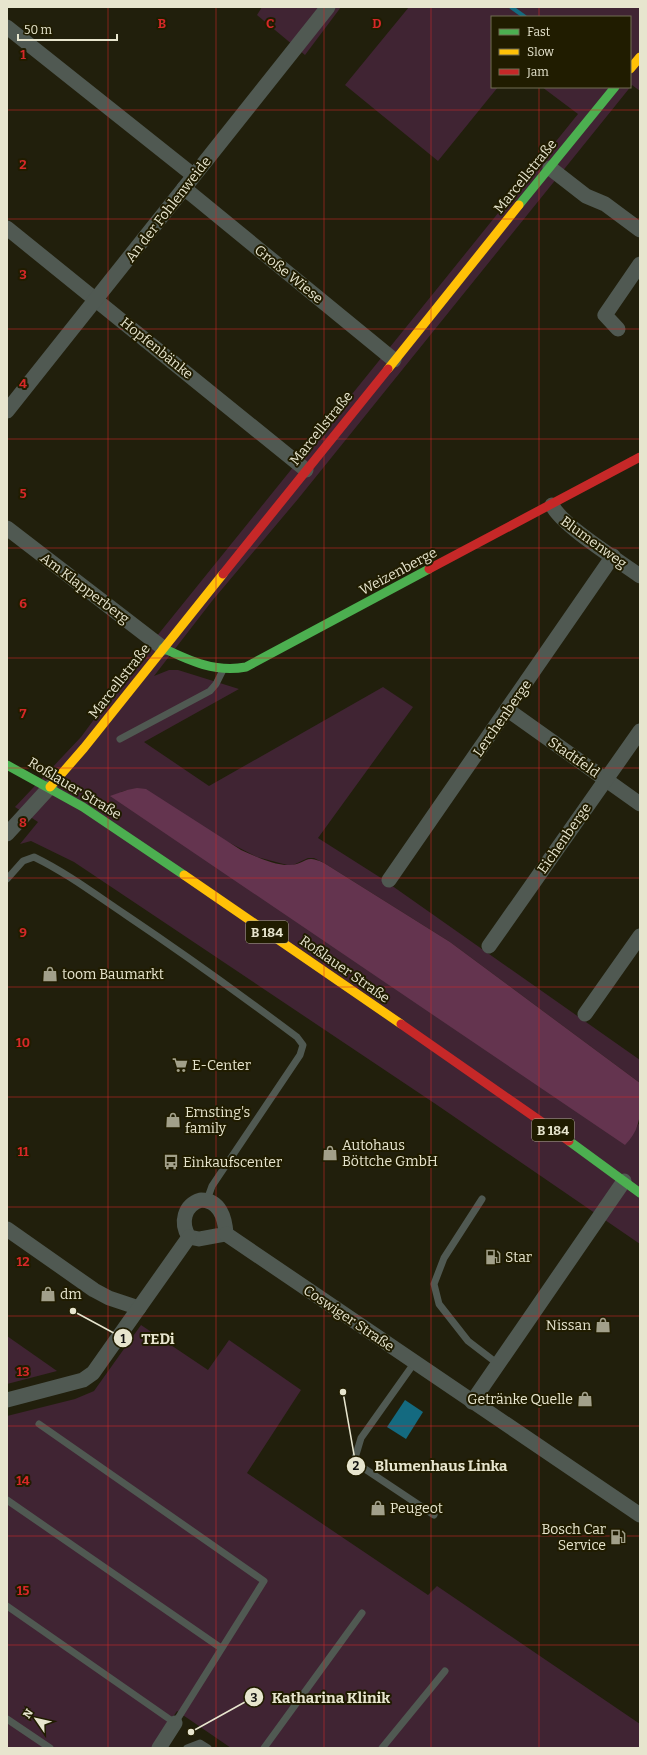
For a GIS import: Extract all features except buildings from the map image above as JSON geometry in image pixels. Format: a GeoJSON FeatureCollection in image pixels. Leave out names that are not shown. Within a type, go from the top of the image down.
{"type":"FeatureCollection","features":[{"type":"Feature","properties":{"kind":"street","name":"An der Fohlenweide"},"geometry":{"type":"LineString","coordinates":[[7,411],[97,300],[193,175],[328,7]]}},
{"type":"Feature","properties":{"kind":"street"},"geometry":{"type":"LineString","coordinates":[[7,27],[193,175]]}},
{"type":"Feature","properties":{"kind":"street"},"geometry":{"type":"LineString","coordinates":[[631,68],[640,57]]}},
{"type":"Feature","properties":{"kind":"street","name":"Marcellstraße"},"geometry":{"type":"LineString","coordinates":[[50,787],[80,753],[394,360],[615,88]]}},
{"type":"Feature","properties":{"kind":"street"},"geometry":{"type":"LineString","coordinates":[[550,168],[586,196],[605,204],[640,230]]}},
{"type":"Feature","properties":{"kind":"street","name":"Große Wiese"},"geometry":{"type":"LineString","coordinates":[[184,188],[394,360]]}},
{"type":"Feature","properties":{"kind":"street","name":"Hopfenbänke"},"geometry":{"type":"LineString","coordinates":[[7,228],[306,470]]}},
{"type":"Feature","properties":{"kind":"street"},"geometry":{"type":"LineString","coordinates":[[618,329],[605,315],[640,264]]}},
{"type":"Feature","properties":{"kind":"street","name":"Weizenberge"},"geometry":{"type":"LineString","coordinates":[[163,648],[182,657],[223,670],[236,670],[258,662],[640,457]]}},
{"type":"Feature","properties":{"kind":"street","name":"Blumenweg"},"geometry":{"type":"LineString","coordinates":[[552,505],[560,518],[640,576]]}},
{"type":"Feature","properties":{"kind":"street","name":"Am Klapperberg"},"geometry":{"type":"LineString","coordinates":[[7,528],[163,648]]}},
{"type":"Feature","properties":{"kind":"street","name":"Lerchenberge"},"geometry":{"type":"LineString","coordinates":[[389,880],[508,710],[613,556]]}},
{"type":"Feature","properties":{"kind":"street","name":"Stadtfeld"},"geometry":{"type":"LineString","coordinates":[[508,710],[640,804]]}},
{"type":"Feature","properties":{"kind":"street","name":"Eichenberge"},"geometry":{"type":"LineString","coordinates":[[489,946],[640,731]]}},
{"type":"Feature","properties":{"kind":"street","name":"Roßlauer Straße"},"geometry":{"type":"LineString","coordinates":[[7,765],[50,787],[84,807],[200,885],[527,1111],[640,1193]]}},
{"type":"Feature","properties":{"kind":"street"},"geometry":{"type":"LineString","coordinates":[[7,834],[50,787]]}},
{"type":"Feature","properties":{"kind":"street"},"geometry":{"type":"LineString","coordinates":[[584,1014],[640,936]]}},
{"type":"Feature","properties":{"kind":"street"},"geometry":{"type":"LineString","coordinates":[[472,1402],[624,1182]]}},
{"type":"Feature","properties":{"kind":"street"},"geometry":{"type":"LineString","coordinates":[[207,1200],[218,1206],[222,1212],[226,1224],[226,1234],[199,1239],[189,1237],[185,1231],[184,1223],[186,1210],[196,1202],[207,1200]]}},
{"type":"Feature","properties":{"kind":"street"},"geometry":{"type":"LineString","coordinates":[[7,1229],[94,1290],[109,1298],[139,1308]]}},
{"type":"Feature","properties":{"kind":"street","name":"Coswiger Straße"},"geometry":{"type":"LineString","coordinates":[[226,1234],[640,1515]]}},
{"type":"Feature","properties":{"kind":"street"},"geometry":{"type":"LineString","coordinates":[[7,1400],[83,1380],[93,1373],[189,1237]]}},
{"type":"Feature","properties":{"kind":"street"},"geometry":{"type":"LineString","coordinates":[[159,1748],[176,1723]]}},
{"type":"Feature","properties":{"kind":"lane"},"geometry":{"type":"LineString","coordinates":[[120,739],[210,691],[216,684],[223,670]]}},
{"type":"Feature","properties":{"kind":"lane"},"geometry":{"type":"LineString","coordinates":[[7,878],[24,861],[34,858],[46,863],[71,878],[160,938],[297,1037],[303,1045],[300,1055],[212,1186],[207,1200]]}},
{"type":"Feature","properties":{"kind":"lane"},"geometry":{"type":"LineString","coordinates":[[482,1199],[444,1258],[437,1272],[434,1284],[439,1304],[468,1341],[498,1364]]}},
{"type":"Feature","properties":{"kind":"lane"},"geometry":{"type":"LineString","coordinates":[[415,1362],[361,1438],[355,1458],[359,1465],[434,1515]]}},
{"type":"Feature","properties":{"kind":"lane"},"geometry":{"type":"LineString","coordinates":[[7,1606],[176,1723],[221,1648],[264,1581],[39,1424]]}},
{"type":"Feature","properties":{"kind":"lane"},"geometry":{"type":"LineString","coordinates":[[7,1500],[221,1648]]}},
{"type":"Feature","properties":{"kind":"lane"},"geometry":{"type":"LineString","coordinates":[[264,1748],[362,1613]]}},
{"type":"Feature","properties":{"kind":"lane"},"geometry":{"type":"LineString","coordinates":[[382,1748],[445,1671]]}},
{"type":"Feature","properties":{"kind":"lane"},"geometry":{"type":"LineString","coordinates":[[7,1719],[50,1748]]}},
{"type":"Feature","properties":{"kind":"lane"},"geometry":{"type":"LineString","coordinates":[[186,1748],[200,1743],[208,1748]]}},
{"type":"Feature","properties":{"kind":"shaded area"},"geometry":{"type":"Polygon","coordinates":[[[262,7],[341,7],[305,55],[257,15],[262,7]]]}},
{"type":"Feature","properties":{"kind":"shaded area"},"geometry":{"type":"Polygon","coordinates":[[[409,7],[640,7],[640,91],[632,85],[631,86],[631,16],[491,16],[491,88],[497,88],[438,161],[345,85],[409,7]]]}},
{"type":"Feature","properties":{"kind":"shaded area"},"geometry":{"type":"Polygon","coordinates":[[[543,88],[630,88],[298,499],[212,601],[154,676],[169,670],[178,670],[239,689],[144,742],[209,786],[383,687],[413,707],[318,838],[381,878],[640,1060],[640,1083],[450,942],[324,863],[314,858],[308,858],[291,866],[257,857],[127,790],[121,792],[625,1144],[640,1122],[640,1244],[437,1105],[74,862],[31,841],[20,844],[38,822],[15,807],[81,737],[144,652],[578,114],[543,88]]]}},
{"type":"Feature","properties":{"kind":"shaded area"},"geometry":{"type":"Polygon","coordinates":[[[137,788],[146,789],[241,850],[270,862],[283,865],[295,865],[308,859],[312,859],[324,863],[450,942],[640,1083],[640,1116],[631,1138],[625,1145],[110,796],[137,788]]]}},
{"type":"Feature","properties":{"kind":"shaded area"},"geometry":{"type":"Polygon","coordinates":[[[141,1325],[208,1370],[229,1340],[301,1390],[247,1473],[428,1595],[437,1586],[640,1724],[640,1748],[231,1748],[177,1711],[152,1748],[7,1748],[7,1416],[75,1399],[94,1391],[141,1325]]]}},
{"type":"Feature","properties":{"kind":"shaded area"},"geometry":{"type":"Polygon","coordinates":[[[7,1336],[57,1371],[7,1384],[7,1336]]]}},
{"type":"Feature","properties":{"kind":"water"},"geometry":{"type":"Polygon","coordinates":[[[405,1400],[423,1412],[406,1439],[387,1427],[405,1400]]]}},
{"type":"Feature","properties":{"kind":"waterway"},"geometry":{"type":"LineString","coordinates":[[511,7],[524,16]]}},
{"type":"Feature","properties":{"kind":"traffic: fast"},"geometry":{"type":"LineString","coordinates":[[519,205],[614,88]]}},
{"type":"Feature","properties":{"kind":"traffic: fast"},"geometry":{"type":"LineString","coordinates":[[163,648],[203,665],[224,668],[246,667],[429,569]]}},
{"type":"Feature","properties":{"kind":"traffic: fast"},"geometry":{"type":"LineString","coordinates":[[7,765],[83,807],[184,875]]}},
{"type":"Feature","properties":{"kind":"traffic: fast"},"geometry":{"type":"LineString","coordinates":[[569,1141],[640,1193]]}},
{"type":"Feature","properties":{"kind":"traffic: slow"},"geometry":{"type":"LineString","coordinates":[[631,68],[640,57]]}},
{"type":"Feature","properties":{"kind":"traffic: slow"},"geometry":{"type":"LineString","coordinates":[[388,369],[519,205]]}},
{"type":"Feature","properties":{"kind":"traffic: slow"},"geometry":{"type":"LineString","coordinates":[[50,787],[84,748],[223,574]]}},
{"type":"Feature","properties":{"kind":"traffic: slow"},"geometry":{"type":"LineString","coordinates":[[184,875],[401,1024]]}},
{"type":"Feature","properties":{"kind":"traffic: jam"},"geometry":{"type":"LineString","coordinates":[[223,574],[388,369]]}},
{"type":"Feature","properties":{"kind":"traffic: jam"},"geometry":{"type":"LineString","coordinates":[[429,569],[640,457]]}},
{"type":"Feature","properties":{"kind":"traffic: jam"},"geometry":{"type":"LineString","coordinates":[[401,1024],[569,1141]]}},
{"type":"Feature","properties":{"kind":"place","name":"toom Baumarkt"},"geometry":{"type":"Point","coordinates":[50,974]}},
{"type":"Feature","properties":{"kind":"place","name":"E-Center"},"geometry":{"type":"Point","coordinates":[180,1065]}},
{"type":"Feature","properties":{"kind":"place","name":"Ernsting's family"},"geometry":{"type":"Point","coordinates":[173,1120]}},
{"type":"Feature","properties":{"kind":"place","name":"Autohaus Böttche GmbH"},"geometry":{"type":"Point","coordinates":[330,1153]}},
{"type":"Feature","properties":{"kind":"place","name":"Einkaufscenter"},"geometry":{"type":"Point","coordinates":[171,1162]}},
{"type":"Feature","properties":{"kind":"place","name":"Star"},"geometry":{"type":"Point","coordinates":[493,1257]}},
{"type":"Feature","properties":{"kind":"place","name":"dm"},"geometry":{"type":"Point","coordinates":[48,1294]}},
{"type":"Feature","properties":{"kind":"place","name":"TEDi"},"geometry":{"type":"Point","coordinates":[73,1311]}},
{"type":"Feature","properties":{"kind":"place","name":"Nissan"},"geometry":{"type":"Point","coordinates":[603,1325]}},
{"type":"Feature","properties":{"kind":"place","name":"Blumenhaus Linka"},"geometry":{"type":"Point","coordinates":[343,1392]}},
{"type":"Feature","properties":{"kind":"place","name":"Getränke Quelle"},"geometry":{"type":"Point","coordinates":[585,1399]}},
{"type":"Feature","properties":{"kind":"place","name":"Peugeot"},"geometry":{"type":"Point","coordinates":[378,1508]}},
{"type":"Feature","properties":{"kind":"place","name":"Bosch Car Service"},"geometry":{"type":"Point","coordinates":[618,1537]}},
{"type":"Feature","properties":{"kind":"place","name":"Katharina Klinik"},"geometry":{"type":"Point","coordinates":[191,1732]}}]}
